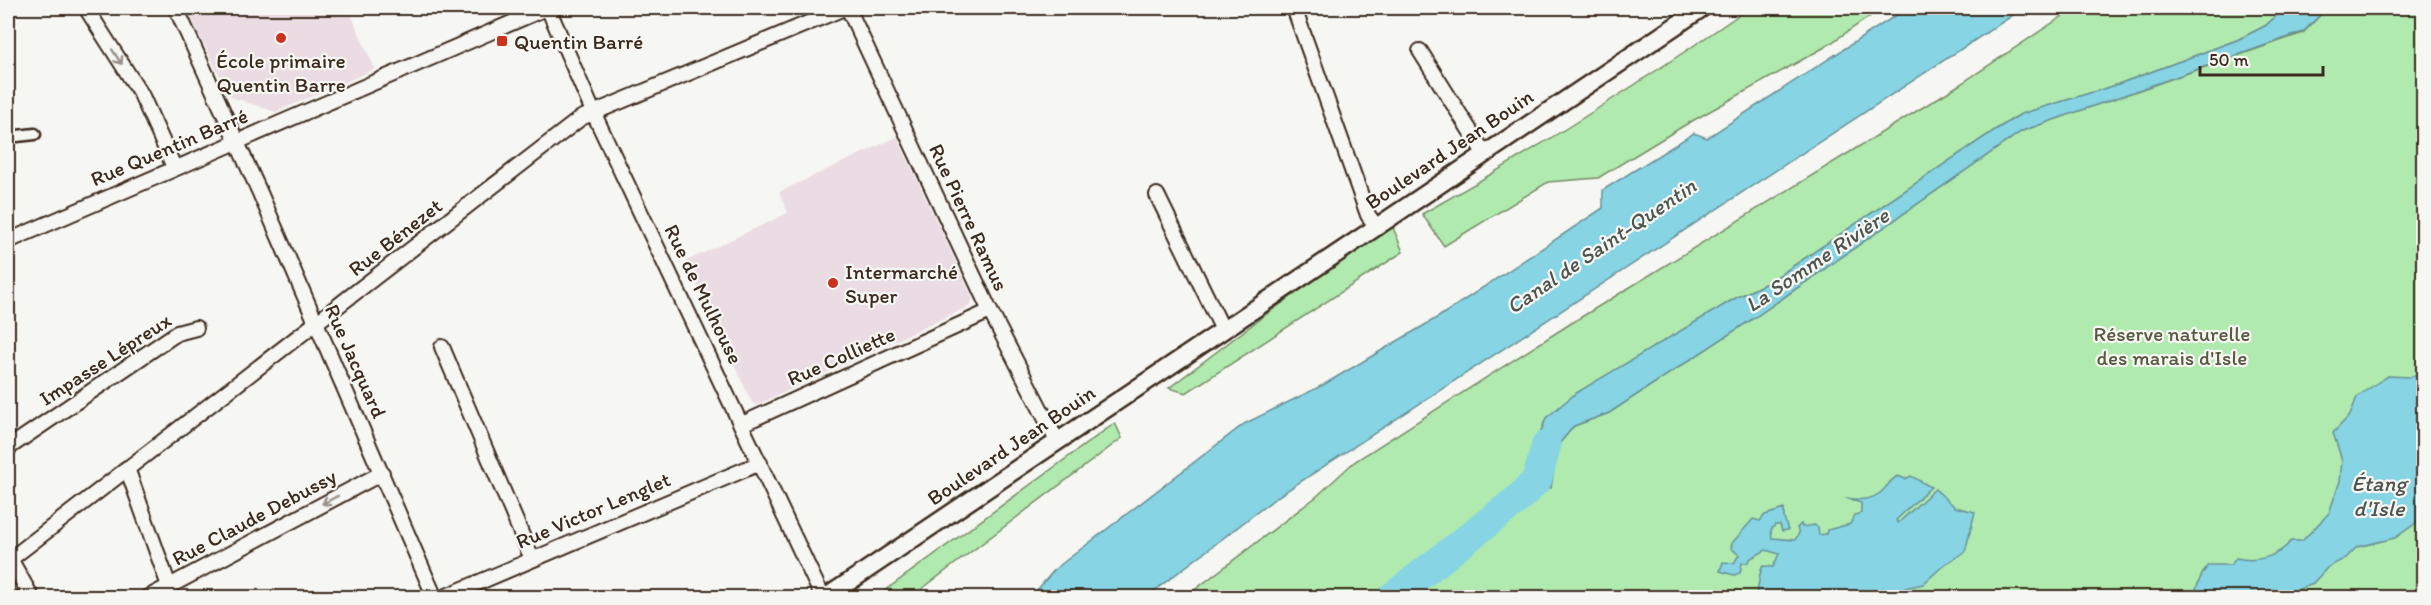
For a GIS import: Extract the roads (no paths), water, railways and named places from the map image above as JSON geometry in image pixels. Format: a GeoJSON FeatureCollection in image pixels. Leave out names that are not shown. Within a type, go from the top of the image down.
{"type":"FeatureCollection","features":[{"type":"Feature","properties":{"kind":"street"},"geometry":{"type":"LineString","coordinates":[[86,8],[141,94],[174,167]]}},
{"type":"Feature","properties":{"kind":"street","name":"Rue Jacquard"},"geometry":{"type":"LineString","coordinates":[[176,8],[237,141],[435,597]]}},
{"type":"Feature","properties":{"kind":"street","name":"Rue Quentin Barré"},"geometry":{"type":"LineString","coordinates":[[8,241],[174,167],[547,8]]}},
{"type":"Feature","properties":{"kind":"street","name":"Rue de Mulhouse"},"geometry":{"type":"LineString","coordinates":[[547,8],[594,114],[824,597]]}},
{"type":"Feature","properties":{"kind":"street","name":"Rue Bénezet"},"geometry":{"type":"LineString","coordinates":[[8,559],[317,324],[581,118],[846,8]]}},
{"type":"Feature","properties":{"kind":"street","name":"Rue Pierre Ramus"},"geometry":{"type":"LineString","coordinates":[[846,8],[990,311],[1057,441]]}},
{"type":"Feature","properties":{"kind":"street"},"geometry":{"type":"LineString","coordinates":[[1294,8],[1362,197],[1375,225]]}},
{"type":"Feature","properties":{"kind":"street","name":"Boulevard Jean Bouin"},"geometry":{"type":"LineString","coordinates":[[824,597],[1375,225],[1702,8]]}},
{"type":"Feature","properties":{"kind":"street"},"geometry":{"type":"LineString","coordinates":[[1420,51],[1484,153]]}},
{"type":"Feature","properties":{"kind":"street"},"geometry":{"type":"LineString","coordinates":[[8,137],[35,134]]}},
{"type":"Feature","properties":{"kind":"street"},"geometry":{"type":"LineString","coordinates":[[1157,195],[1222,328]]}},
{"type":"Feature","properties":{"kind":"street","name":"Rue Colliette"},"geometry":{"type":"LineString","coordinates":[[742,424],[990,311]]}},
{"type":"Feature","properties":{"kind":"street","name":"Impasse Lépreux"},"geometry":{"type":"LineString","coordinates":[[8,448],[177,333],[196,327]]}},
{"type":"Feature","properties":{"kind":"street"},"geometry":{"type":"LineString","coordinates":[[442,346],[532,559]]}},
{"type":"Feature","properties":{"kind":"street","name":"Rue Victor Lenglet"},"geometry":{"type":"LineString","coordinates":[[442,597],[760,463]]}},
{"type":"Feature","properties":{"kind":"street"},"geometry":{"type":"LineString","coordinates":[[127,468],[169,586]]}},
{"type":"Feature","properties":{"kind":"street","name":"Rue Claude Debussy"},"geometry":{"type":"LineString","coordinates":[[147,597],[382,473]]}},
{"type":"Feature","properties":{"kind":"street"},"geometry":{"type":"LineString","coordinates":[[8,559],[32,597]]}},
{"type":"Feature","properties":{"kind":"water","name":"Canal de Saint-Quentin"},"geometry":{"type":"Polygon","coordinates":[[[1907,8],[2024,8],[1277,497],[1146,597],[1031,597],[1055,569],[1244,424],[1323,385],[1440,316],[1603,208],[1603,190],[1694,133],[1707,138],[1907,8]]]}},
{"type":"Feature","properties":{"kind":"water"},"geometry":{"type":"Polygon","coordinates":[[[2285,8],[2327,8],[2303,32],[2022,131],[1757,316],[1609,413],[1574,426],[1558,445],[1551,488],[1524,480],[1546,418],[1576,393],[1734,299],[1771,281],[1995,130],[2021,114],[2113,86],[2237,40],[2265,26],[2285,8]]]}},
{"type":"Feature","properties":{"kind":"water","name":"Étang d'Isle"},"geometry":{"type":"Polygon","coordinates":[[[2423,373],[2423,518],[2395,538],[2357,547],[2346,558],[2328,567],[2313,583],[2281,597],[2221,597],[2213,591],[2207,597],[2193,597],[2208,565],[2231,565],[2236,558],[2259,559],[2273,555],[2291,541],[2302,541],[2329,513],[2340,481],[2342,460],[2333,433],[2350,415],[2357,397],[2388,376],[2410,377],[2423,373]]]}},
{"type":"Feature","properties":{"kind":"water"},"geometry":{"type":"Polygon","coordinates":[[[1898,476],[1905,479],[1911,476],[1931,487],[1896,520],[1898,523],[1935,489],[1955,507],[1975,512],[1965,552],[1945,564],[1923,584],[1905,588],[1907,597],[1754,597],[1763,566],[1773,567],[1779,554],[1766,550],[1751,558],[1747,563],[1742,563],[1740,573],[1734,575],[1720,571],[1723,562],[1734,563],[1739,555],[1731,548],[1732,543],[1753,519],[1760,521],[1765,515],[1784,509],[1788,530],[1782,531],[1780,525],[1775,525],[1771,530],[1772,538],[1795,540],[1799,533],[1797,528],[1801,524],[1802,527],[1814,525],[1818,527],[1819,535],[1826,534],[1827,530],[1850,524],[1855,515],[1861,513],[1861,503],[1846,498],[1868,499],[1880,493],[1898,476]]]}},
{"type":"Feature","properties":{"kind":"waterway","name":"La Somme Rivière"},"geometry":{"type":"LineString","coordinates":[[1391,598],[1518,499],[1537,480],[1546,446]]}},
{"type":"Feature","properties":{"kind":"place","name":"École primaire Quentin Barre"},"geometry":{"type":"Point","coordinates":[281,38]}},
{"type":"Feature","properties":{"kind":"place","name":"Quentin Barré"},"geometry":{"type":"Point","coordinates":[502,41]}},
{"type":"Feature","properties":{"kind":"place","name":"Intermarché Super"},"geometry":{"type":"Point","coordinates":[833,283]}},
{"type":"Feature","properties":{"kind":"park label","name":"Réserve naturelle des marais d'Isle"},"geometry":{"type":"Point","coordinates":[2172,345]}}]}
